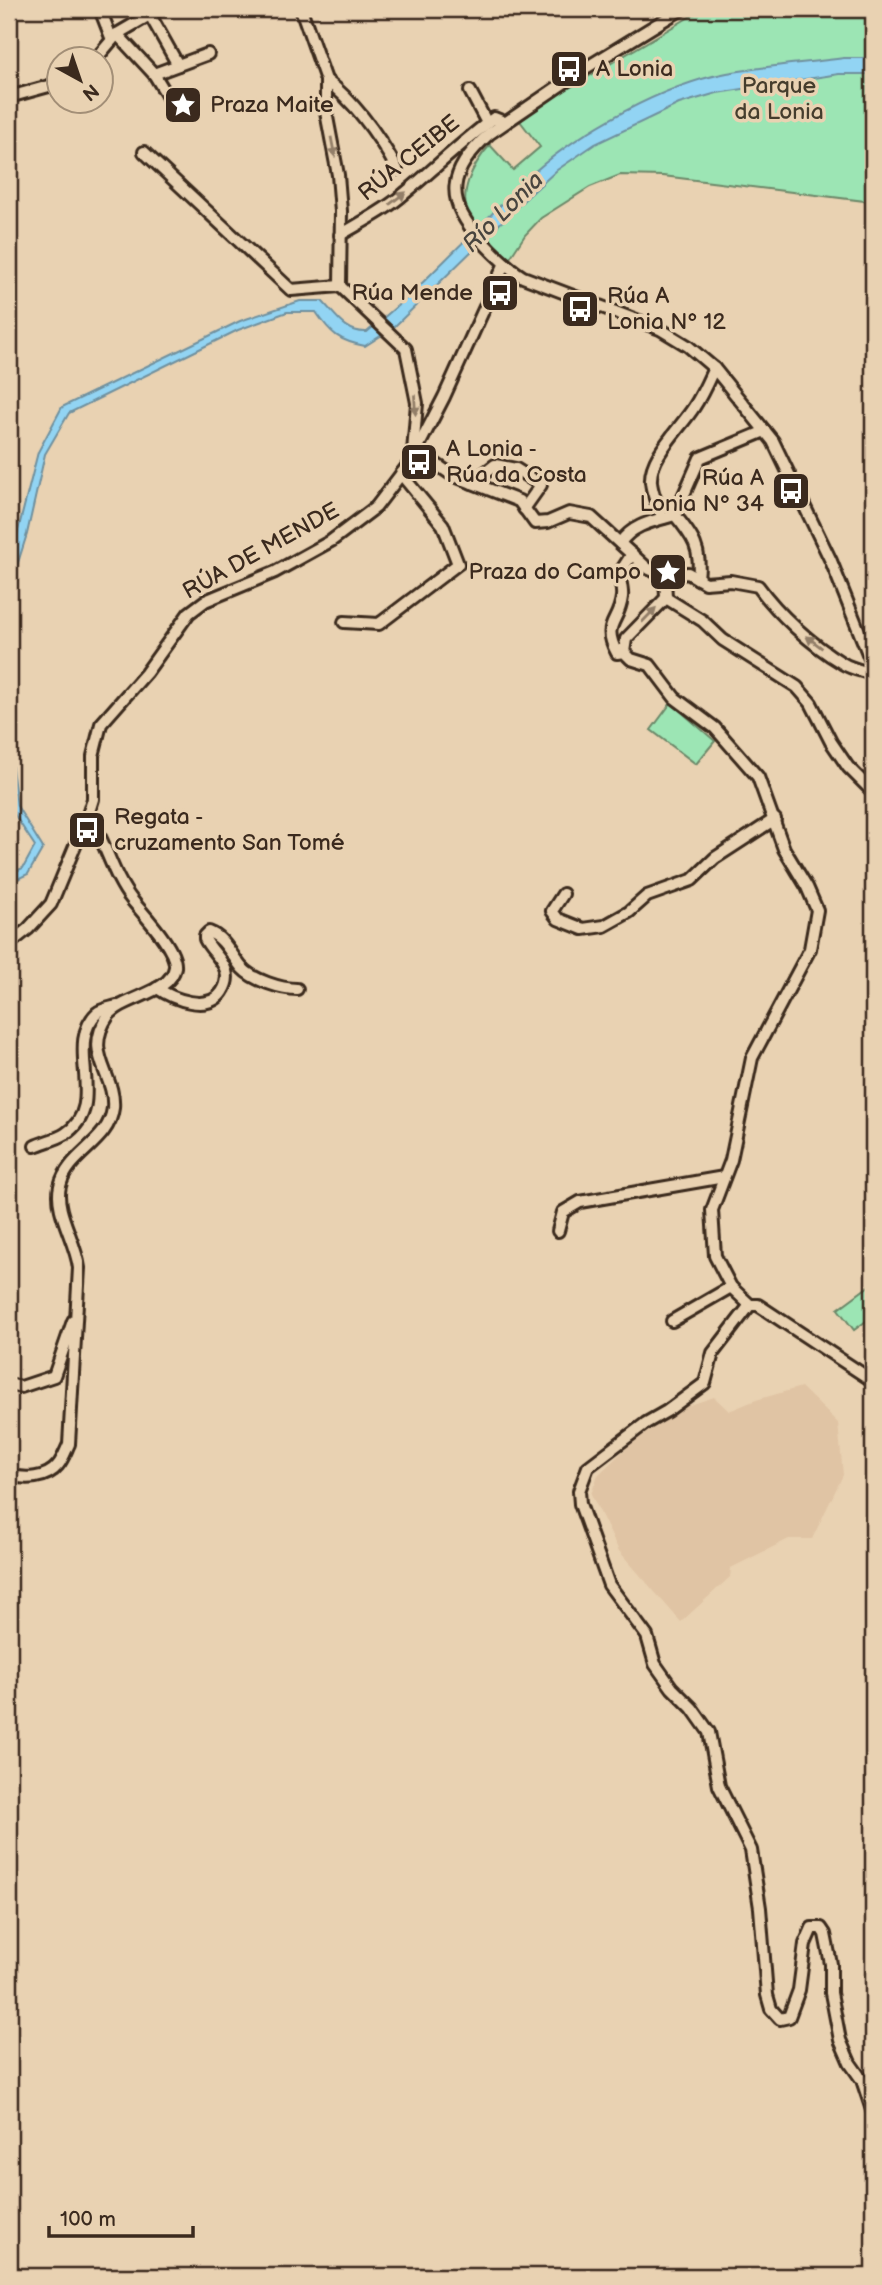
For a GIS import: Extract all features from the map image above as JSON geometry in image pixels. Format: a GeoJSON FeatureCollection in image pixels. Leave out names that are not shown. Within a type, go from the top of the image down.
{"type":"FeatureCollection","features":[{"type":"Feature","properties":{"kind":"street"},"geometry":{"type":"LineString","coordinates":[[100,9],[115,37],[154,74],[168,97]]}},
{"type":"Feature","properties":{"kind":"street"},"geometry":{"type":"LineString","coordinates":[[301,9],[326,80],[326,112],[338,175],[343,288],[406,349],[417,403],[414,456],[452,475],[519,501],[535,523],[548,522],[569,513],[591,517],[648,568],[665,576],[688,573],[705,583],[731,581],[758,586],[796,628],[844,664],[873,674]]}},
{"type":"Feature","properties":{"kind":"street"},"geometry":{"type":"LineString","coordinates":[[682,9],[504,122],[477,145],[458,176],[457,206],[468,227],[504,264],[523,277],[660,329],[688,346],[714,368],[774,441],[831,561],[873,666]]}},
{"type":"Feature","properties":{"kind":"street"},"geometry":{"type":"LineString","coordinates":[[107,46],[115,37],[155,12],[178,65]]}},
{"type":"Feature","properties":{"kind":"street"},"geometry":{"type":"LineString","coordinates":[[154,74],[208,54]]}},
{"type":"Feature","properties":{"kind":"street"},"geometry":{"type":"LineString","coordinates":[[326,80],[345,94],[386,149],[397,169]]}},
{"type":"Feature","properties":{"kind":"street"},"geometry":{"type":"LineString","coordinates":[[9,97],[46,87]]}},
{"type":"Feature","properties":{"kind":"street"},"geometry":{"type":"LineString","coordinates":[[470,91],[487,123]]}},
{"type":"Feature","properties":{"kind":"street","name":"RÚA CEIBE"},"geometry":{"type":"LineString","coordinates":[[340,235],[407,192],[494,118],[504,122]]}},
{"type":"Feature","properties":{"kind":"street"},"geometry":{"type":"LineString","coordinates":[[144,152],[291,290],[343,288]]}},
{"type":"Feature","properties":{"kind":"street","name":"RÚA DE MENDE"},"geometry":{"type":"LineString","coordinates":[[9,944],[28,929],[51,904],[93,799],[93,756],[101,724],[146,673],[189,613],[205,601],[275,572],[331,541],[376,506],[414,456],[453,379],[504,264]]}},
{"type":"Feature","properties":{"kind":"street"},"geometry":{"type":"LineString","coordinates":[[663,518],[650,479],[654,464],[666,441],[674,436],[700,399],[714,368]]}},
{"type":"Feature","properties":{"kind":"street"},"geometry":{"type":"LineString","coordinates":[[676,515],[700,458],[765,431]]}},
{"type":"Feature","properties":{"kind":"street"},"geometry":{"type":"LineString","coordinates":[[472,483],[495,465],[516,469],[541,485],[524,509]]}},
{"type":"Feature","properties":{"kind":"street"},"geometry":{"type":"LineString","coordinates":[[344,622],[379,624],[458,564],[443,525],[401,474]]}},
{"type":"Feature","properties":{"kind":"street"},"geometry":{"type":"LineString","coordinates":[[620,543],[630,531],[676,515]]}},
{"type":"Feature","properties":{"kind":"street"},"geometry":{"type":"LineString","coordinates":[[676,515],[694,538],[700,563],[698,579]]}},
{"type":"Feature","properties":{"kind":"street"},"geometry":{"type":"LineString","coordinates":[[624,652],[617,653],[611,642],[609,629],[623,596],[619,574],[632,554]]}},
{"type":"Feature","properties":{"kind":"street"},"geometry":{"type":"LineString","coordinates":[[624,652],[626,639],[666,598],[665,576]]}},
{"type":"Feature","properties":{"kind":"street"},"geometry":{"type":"LineString","coordinates":[[666,598],[704,621],[723,640],[797,687],[811,703],[831,742],[848,767],[873,792]]}},
{"type":"Feature","properties":{"kind":"street"},"geometry":{"type":"LineString","coordinates":[[624,652],[631,659],[650,665],[675,698],[715,728],[758,776],[785,849],[817,910],[810,949],[752,1058],[739,1125],[712,1210],[715,1256],[731,1286],[750,1305],[758,1305],[870,1378]]}},
{"type":"Feature","properties":{"kind":"street"},"geometry":{"type":"LineString","coordinates":[[35,1146],[66,1134],[85,1112],[87,1083],[83,1049],[88,1026],[98,1012],[157,988],[170,978],[175,968],[168,946],[128,895],[97,828],[88,815]]}},
{"type":"Feature","properties":{"kind":"street"},"geometry":{"type":"LineString","coordinates":[[564,894],[552,911],[558,919],[583,929],[604,926],[629,912],[647,896],[692,880],[715,858],[775,819]]}},
{"type":"Feature","properties":{"kind":"street"},"geometry":{"type":"LineString","coordinates":[[157,988],[169,996],[189,1002],[204,1002],[219,996],[224,990],[227,976],[222,962],[206,943],[205,936],[209,932],[226,945],[245,971],[261,981],[297,989]]}},
{"type":"Feature","properties":{"kind":"street"},"geometry":{"type":"LineString","coordinates":[[9,1475],[39,1478],[58,1466],[69,1444],[79,1268],[77,1250],[60,1203],[60,1186],[77,1157],[103,1134],[110,1121],[113,1105],[111,1090],[99,1057],[98,1045],[109,1014],[127,1002]]}},
{"type":"Feature","properties":{"kind":"street"},"geometry":{"type":"LineString","coordinates":[[558,1231],[563,1212],[580,1202],[724,1177]]}},
{"type":"Feature","properties":{"kind":"street"},"geometry":{"type":"LineString","coordinates":[[672,1321],[731,1286]]}},
{"type":"Feature","properties":{"kind":"street"},"geometry":{"type":"LineString","coordinates":[[750,1305],[713,1353],[705,1383],[587,1467],[579,1491],[580,1504],[609,1585],[647,1636],[656,1664],[672,1688],[692,1708],[709,1732],[719,1786],[737,1817],[751,1850],[760,1908],[767,1995],[771,2009],[780,2019],[789,2017],[799,1990],[807,1937],[812,1928],[821,1928],[825,1934],[831,1964],[831,1993],[840,2040],[850,2063],[862,2080],[873,2113]]}},
{"type":"Feature","properties":{"kind":"street"},"geometry":{"type":"LineString","coordinates":[[9,1384],[21,1387],[54,1376],[77,1309]]}},
{"type":"Feature","properties":{"kind":"shaded area"},"geometry":{"type":"Polygon","coordinates":[[[801,1387],[838,1423],[843,1475],[812,1539],[789,1539],[731,1568],[730,1577],[681,1622],[619,1551],[591,1494],[598,1475],[637,1438],[678,1409],[714,1397],[729,1411],[801,1387]]]}},
{"type":"Feature","properties":{"kind":"green space","name":"Parque da Lonia"},"geometry":{"type":"Polygon","coordinates":[[[703,9],[873,9],[873,202],[663,176],[620,175],[590,187],[541,218],[525,235],[508,261],[478,231],[471,220],[465,200],[468,180],[490,145],[513,170],[540,147],[520,121],[554,97],[703,9]]]}},
{"type":"Feature","properties":{"kind":"green space"},"geometry":{"type":"Polygon","coordinates":[[[671,703],[715,741],[696,764],[651,730],[671,703]]]}},
{"type":"Feature","properties":{"kind":"green space"},"geometry":{"type":"Polygon","coordinates":[[[873,1283],[873,1316],[854,1330],[838,1309],[873,1283]]]}},
{"type":"Feature","properties":{"kind":"water","name":"Río Lonia"},"geometry":{"type":"Polygon","coordinates":[[[844,58],[873,58],[873,74],[839,74],[717,93],[679,104],[595,144],[557,170],[393,328],[365,346],[348,342],[336,335],[316,312],[287,312],[238,330],[69,413],[45,454],[27,534],[9,591],[9,566],[38,452],[62,407],[240,321],[300,301],[322,301],[347,326],[359,332],[367,332],[410,295],[533,173],[575,141],[624,111],[702,79],[727,73],[844,58]]]}},
{"type":"Feature","properties":{"kind":"water"},"geometry":{"type":"Polygon","coordinates":[[[9,745],[17,806],[43,848],[28,874],[9,883],[9,874],[23,868],[35,846],[12,811],[9,793],[9,745]]]}},
{"type":"Feature","properties":{"kind":"place","name":"A Lonia"},"geometry":{"type":"Point","coordinates":[569,69]}},
{"type":"Feature","properties":{"kind":"place","name":"Praza Maite"},"geometry":{"type":"Point","coordinates":[183,105]}},
{"type":"Feature","properties":{"kind":"place","name":"Rúa Mende"},"geometry":{"type":"Point","coordinates":[500,293]}},
{"type":"Feature","properties":{"kind":"place","name":"Rúa A Lonia Nº 12"},"geometry":{"type":"Point","coordinates":[580,309]}},
{"type":"Feature","properties":{"kind":"place","name":"A Lonia - Rúa da Costa"},"geometry":{"type":"Point","coordinates":[419,462]}},
{"type":"Feature","properties":{"kind":"place","name":"Rúa A Lonia Nº 34"},"geometry":{"type":"Point","coordinates":[791,491]}},
{"type":"Feature","properties":{"kind":"place","name":"Praza do Campo"},"geometry":{"type":"Point","coordinates":[668,572]}},
{"type":"Feature","properties":{"kind":"place","name":"Regata - cruzamento San Tomé"},"geometry":{"type":"Point","coordinates":[87,830]}}]}
